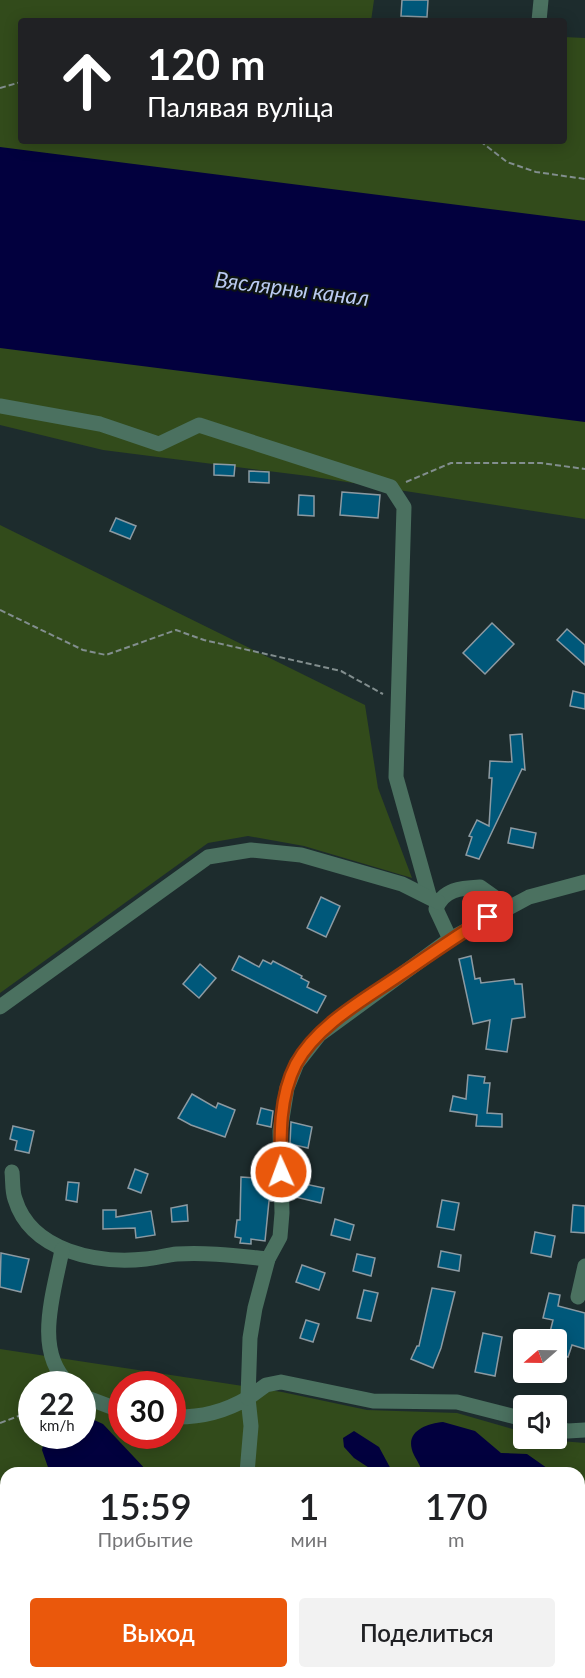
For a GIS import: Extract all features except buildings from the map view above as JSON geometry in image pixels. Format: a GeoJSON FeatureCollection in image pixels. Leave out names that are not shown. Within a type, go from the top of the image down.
{"type":"FeatureCollection","features":[{"type":"Feature","properties":{"kind":"street"},"geometry":{"type":"LineString","coordinates":[[539,18],[541,0]]}},
{"type":"Feature","properties":{"kind":"street"},"geometry":{"type":"LineString","coordinates":[[0,406],[100,424],[159,444],[199,425],[391,488],[404,507],[396,701],[396,777],[436,909],[450,939]]}},
{"type":"Feature","properties":{"kind":"street"},"geometry":{"type":"LineString","coordinates":[[0,1007],[208,857],[251,850],[301,855],[402,884],[434,898],[449,892],[480,887],[507,906]]}},
{"type":"Feature","properties":{"kind":"street"},"geometry":{"type":"LineString","coordinates":[[248,1467],[251,1426],[250,1338],[268,1259],[280,1237],[282,1213],[280,1131],[286,1088],[297,1063],[319,1035],[450,939],[507,906],[585,882]]}},
{"type":"Feature","properties":{"kind":"street"},"geometry":{"type":"LineString","coordinates":[[12,1172],[14,1198],[23,1217],[35,1232],[62,1250],[106,1259],[144,1259],[187,1254],[268,1259]]}},
{"type":"Feature","properties":{"kind":"street"},"geometry":{"type":"LineString","coordinates":[[55,1371],[49,1354],[49,1328],[62,1250]]}},
{"type":"Feature","properties":{"kind":"street"},"geometry":{"type":"LineString","coordinates":[[578,1297],[585,1266]]}},
{"type":"Feature","properties":{"kind":"street"},"geometry":{"type":"LineString","coordinates":[[186,1418],[227,1410],[266,1385],[281,1382],[373,1401],[457,1402],[513,1416]]}},
{"type":"Feature","properties":{"kind":"street"},"geometry":{"type":"LineString","coordinates":[[567,1431],[585,1430]]}},
{"type":"Feature","properties":{"kind":"path"},"geometry":{"type":"LineString","coordinates":[[0,88],[18,82]]}},
{"type":"Feature","properties":{"kind":"path"},"geometry":{"type":"LineString","coordinates":[[484,144],[507,162],[536,172],[585,179]]}},
{"type":"Feature","properties":{"kind":"path"},"geometry":{"type":"LineString","coordinates":[[391,488],[451,463],[541,463],[585,469]]}},
{"type":"Feature","properties":{"kind":"path"},"geometry":{"type":"LineString","coordinates":[[0,610],[83,650],[105,655],[176,630],[204,640],[340,671],[396,701]]}},
{"type":"Feature","properties":{"kind":"path"},"geometry":{"type":"LineString","coordinates":[[0,1423],[18,1416]]}},
{"type":"Feature","properties":{"kind":"green space"},"geometry":{"type":"Polygon","coordinates":[[[0,0],[374,0],[371,18],[18,18],[18,144],[567,144],[567,37],[585,38],[585,519],[308,476],[103,450],[0,425],[0,0]]]}},
{"type":"Feature","properties":{"kind":"green space"},"geometry":{"type":"Polygon","coordinates":[[[0,525],[365,705],[378,788],[412,878],[304,846],[248,836],[208,843],[0,993],[0,525]]]}},
{"type":"Feature","properties":{"kind":"green space"},"geometry":{"type":"Polygon","coordinates":[[[0,1349],[144,1371],[108,1371],[108,1449],[186,1449],[186,1377],[282,1392],[367,1410],[457,1413],[513,1429],[513,1449],[567,1449],[567,1442],[585,1443],[585,1467],[0,1467],[0,1349]]]}},
{"type":"Feature","properties":{"kind":"water","name":"Вяслярны канал"},"geometry":{"type":"Polygon","coordinates":[[[0,147],[585,221],[585,422],[0,348],[0,147]]]}},
{"type":"Feature","properties":{"kind":"water"},"geometry":{"type":"Polygon","coordinates":[[[96,1421],[108,1429],[108,1449],[126,1449],[143,1467],[48,1467],[42,1450],[96,1449],[96,1421]]]}},
{"type":"Feature","properties":{"kind":"water"},"geometry":{"type":"Polygon","coordinates":[[[443,1422],[475,1431],[501,1453],[527,1454],[545,1467],[420,1467],[411,1447],[411,1440],[418,1431],[429,1425],[443,1422]]]}},
{"type":"Feature","properties":{"kind":"water"},"geometry":{"type":"Polygon","coordinates":[[[354,1431],[379,1447],[390,1467],[368,1467],[354,1458],[344,1447],[343,1438],[354,1431]]]}},
{"type":"Feature","properties":{"kind":"route"},"geometry":{"type":"LineString","coordinates":[[281,1172],[280,1131],[286,1088],[297,1063],[319,1035],[362,1001],[450,939],[488,917]]}}]}
